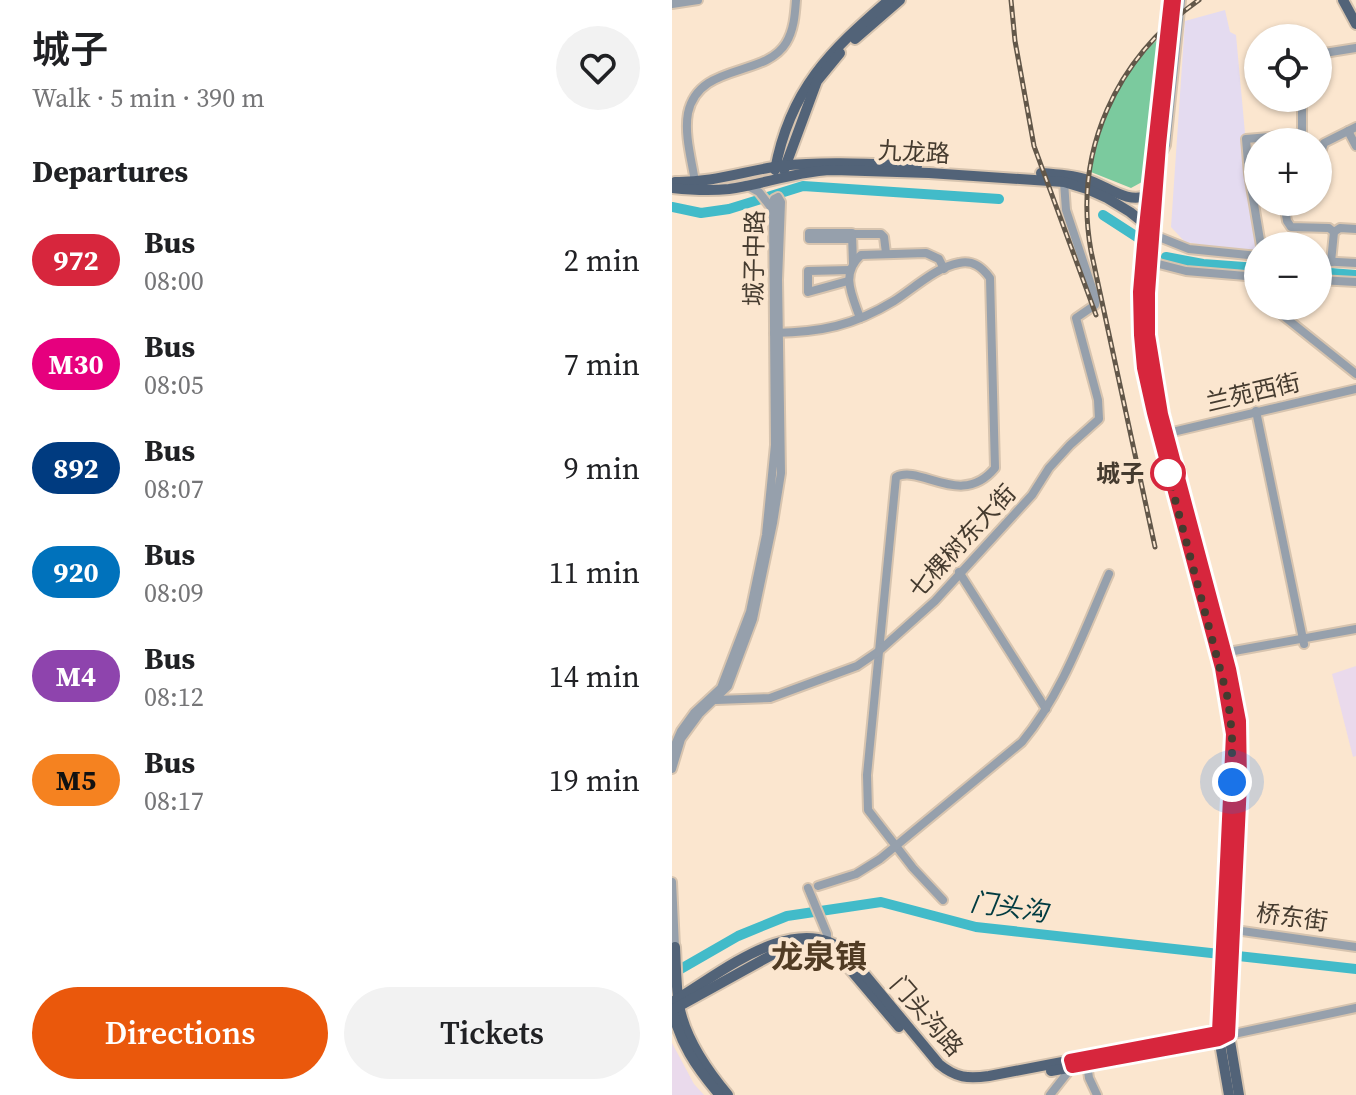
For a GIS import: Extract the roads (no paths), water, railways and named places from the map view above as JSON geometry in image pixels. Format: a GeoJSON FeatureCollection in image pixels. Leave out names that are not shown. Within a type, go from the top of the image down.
{"type":"FeatureCollection","features":[{"type":"Feature","properties":{"kind":"main road"},"geometry":{"type":"LineString","coordinates":[[779,172],[791,118],[815,72],[843,41],[889,0]]}},
{"type":"Feature","properties":{"kind":"main road"},"geometry":{"type":"LineString","coordinates":[[779,172],[817,81],[841,51],[900,0]]}},
{"type":"Feature","properties":{"kind":"main road"},"geometry":{"type":"LineString","coordinates":[[1163,434],[1149,335],[1157,157],[1173,0]]}},
{"type":"Feature","properties":{"kind":"main road"},"geometry":{"type":"LineString","coordinates":[[1343,0],[1356,24]]}},
{"type":"Feature","properties":{"kind":"main road"},"geometry":{"type":"LineString","coordinates":[[1350,0],[1356,12]]}},
{"type":"Feature","properties":{"kind":"main road"},"geometry":{"type":"LineString","coordinates":[[1157,157],[1145,224],[1139,292],[1143,368],[1240,721],[1242,764],[1222,1035],[1229,1095]]}},
{"type":"Feature","properties":{"kind":"main road","name":"九龙路"},"geometry":{"type":"LineString","coordinates":[[672,185],[854,163],[1064,174],[1088,180],[1131,199],[1149,195]]}},
{"type":"Feature","properties":{"kind":"main road","name":"九龙路"},"geometry":{"type":"LineString","coordinates":[[672,185],[729,189],[779,172],[856,170],[1064,182],[1107,198],[1145,224]]}},
{"type":"Feature","properties":{"kind":"main road"},"geometry":{"type":"LineString","coordinates":[[674,1005],[779,951],[828,943]]}},
{"type":"Feature","properties":{"kind":"main road","name":"门头沟路"},"geometry":{"type":"LineString","coordinates":[[828,943],[940,1073],[968,1084],[993,1082],[1222,1035]]}},
{"type":"Feature","properties":{"kind":"main road"},"geometry":{"type":"LineString","coordinates":[[675,947],[678,985],[674,1005],[676,1027],[692,1061],[720,1095]]}},
{"type":"Feature","properties":{"kind":"main road"},"geometry":{"type":"LineString","coordinates":[[674,1005],[701,1058],[728,1095]]}},
{"type":"Feature","properties":{"kind":"main road"},"geometry":{"type":"LineString","coordinates":[[1222,1035],[1239,1095]]}},
{"type":"Feature","properties":{"kind":"main road","name":"门头沟路"},"geometry":{"type":"LineString","coordinates":[[1071,1064],[1087,1064],[1222,1035]]}},
{"type":"Feature","properties":{"kind":"street"},"geometry":{"type":"LineString","coordinates":[[672,4],[698,0]]}},
{"type":"Feature","properties":{"kind":"street"},"geometry":{"type":"LineString","coordinates":[[695,182],[687,125],[689,109],[699,91],[720,76],[774,56],[790,34],[796,0]]}},
{"type":"Feature","properties":{"kind":"street"},"geometry":{"type":"LineString","coordinates":[[1332,52],[1356,48]]}},
{"type":"Feature","properties":{"kind":"street"},"geometry":{"type":"LineString","coordinates":[[1332,139],[1352,129],[1356,146]]}},
{"type":"Feature","properties":{"kind":"street","name":"七棵树东大街"},"geometry":{"type":"LineString","coordinates":[[714,700],[770,698],[857,666],[879,651],[935,601],[1032,495],[1049,468],[1099,419],[1098,400],[1076,318],[1095,305],[1096,300],[1066,210],[1064,182]]}},
{"type":"Feature","properties":{"kind":"street"},"geometry":{"type":"LineString","coordinates":[[746,185],[759,192],[773,210]]}},
{"type":"Feature","properties":{"kind":"street","name":"城子中路"},"geometry":{"type":"LineString","coordinates":[[672,769],[681,739],[721,688],[750,612],[770,512],[775,445],[781,202],[778,197],[774,199],[773,210],[777,333]]}},
{"type":"Feature","properties":{"kind":"street"},"geometry":{"type":"LineString","coordinates":[[1286,216],[1291,227],[1329,228],[1334,232]]}},
{"type":"Feature","properties":{"kind":"street"},"geometry":{"type":"LineString","coordinates":[[1334,232],[1340,228],[1356,229]]}},
{"type":"Feature","properties":{"kind":"street"},"geometry":{"type":"LineString","coordinates":[[1332,252],[1334,232]]}},
{"type":"Feature","properties":{"kind":"street"},"geometry":{"type":"LineString","coordinates":[[860,318],[848,281],[852,237],[881,234],[886,253]]}},
{"type":"Feature","properties":{"kind":"street"},"geometry":{"type":"LineString","coordinates":[[1154,235],[1189,249],[1244,255]]}},
{"type":"Feature","properties":{"kind":"street"},"geometry":{"type":"LineString","coordinates":[[852,252],[933,255],[944,269]]}},
{"type":"Feature","properties":{"kind":"street"},"geometry":{"type":"LineString","coordinates":[[848,281],[808,292],[808,271],[851,267],[861,255],[873,253]]}},
{"type":"Feature","properties":{"kind":"street"},"geometry":{"type":"LineString","coordinates":[[1151,262],[1186,271],[1244,276]]}},
{"type":"Feature","properties":{"kind":"street"},"geometry":{"type":"LineString","coordinates":[[1332,262],[1356,263]]}},
{"type":"Feature","properties":{"kind":"street"},"geometry":{"type":"LineString","coordinates":[[777,333],[818,332],[860,318],[958,263],[972,263],[983,268],[990,278],[995,468],[986,479],[968,484],[949,485],[902,474],[896,477],[867,796],[868,810],[943,900]]}},
{"type":"Feature","properties":{"kind":"street"},"geometry":{"type":"LineString","coordinates":[[1332,281],[1356,282]]}},
{"type":"Feature","properties":{"kind":"street"},"geometry":{"type":"LineString","coordinates":[[1288,320],[1356,374]]}},
{"type":"Feature","properties":{"kind":"street","name":"兰苑西街"},"geometry":{"type":"LineString","coordinates":[[1163,434],[1356,389]]}},
{"type":"Feature","properties":{"kind":"street"},"geometry":{"type":"LineString","coordinates":[[1256,411],[1304,642]]}},
{"type":"Feature","properties":{"kind":"street"},"geometry":{"type":"LineString","coordinates":[[959,572],[1046,709]]}},
{"type":"Feature","properties":{"kind":"street"},"geometry":{"type":"LineString","coordinates":[[818,886],[856,874],[880,859],[1022,742],[1046,709],[1063,677],[1109,574]]}},
{"type":"Feature","properties":{"kind":"street"},"geometry":{"type":"LineString","coordinates":[[1222,656],[1356,632]]}},
{"type":"Feature","properties":{"kind":"street","name":"城子中路"},"geometry":{"type":"LineString","coordinates":[[672,752],[681,731],[694,713],[714,700]]}},
{"type":"Feature","properties":{"kind":"street"},"geometry":{"type":"LineString","coordinates":[[672,882],[675,947]]}},
{"type":"Feature","properties":{"kind":"street"},"geometry":{"type":"LineString","coordinates":[[809,892],[828,943]]}},
{"type":"Feature","properties":{"kind":"street","name":"桥东街"},"geometry":{"type":"LineString","coordinates":[[1229,929],[1356,947]]}},
{"type":"Feature","properties":{"kind":"street","name":"门头沟路"},"geometry":{"type":"LineString","coordinates":[[1222,1035],[1356,1008]]}},
{"type":"Feature","properties":{"kind":"street"},"geometry":{"type":"LineString","coordinates":[[1050,1095],[1071,1064]]}},
{"type":"Feature","properties":{"kind":"street"},"geometry":{"type":"LineString","coordinates":[[1087,1064],[1097,1095]]}},
{"type":"Feature","properties":{"kind":"waterway"},"geometry":{"type":"LineString","coordinates":[[672,207],[701,213],[729,209],[803,186],[999,199]]}},
{"type":"Feature","properties":{"kind":"waterway"},"geometry":{"type":"LineString","coordinates":[[1103,215],[1137,237]]}},
{"type":"Feature","properties":{"kind":"waterway"},"geometry":{"type":"LineString","coordinates":[[1166,257],[1244,267]]}},
{"type":"Feature","properties":{"kind":"waterway"},"geometry":{"type":"LineString","coordinates":[[1332,273],[1356,275]]}},
{"type":"Feature","properties":{"kind":"waterway","name":"门头沟"},"geometry":{"type":"LineString","coordinates":[[672,974],[738,936],[787,916],[881,902],[976,927],[1356,969]]}},
{"type":"Feature","properties":{"kind":"railway"},"geometry":{"type":"LineString","coordinates":[[1011,0],[1015,41],[1034,146],[1096,315]]}},
{"type":"Feature","properties":{"kind":"railway"},"geometry":{"type":"LineString","coordinates":[[1155,547],[1091,251],[1087,214],[1089,178],[1095,143],[1107,110],[1124,79],[1170,23],[1199,0]]}},
{"type":"Feature","properties":{"kind":"place","name":"城子"},"geometry":{"type":"Point","coordinates":[1168,473]}},
{"type":"Feature","properties":{"kind":"district","name":"龙泉镇"},"geometry":{"type":"Point","coordinates":[819,957]}}]}
